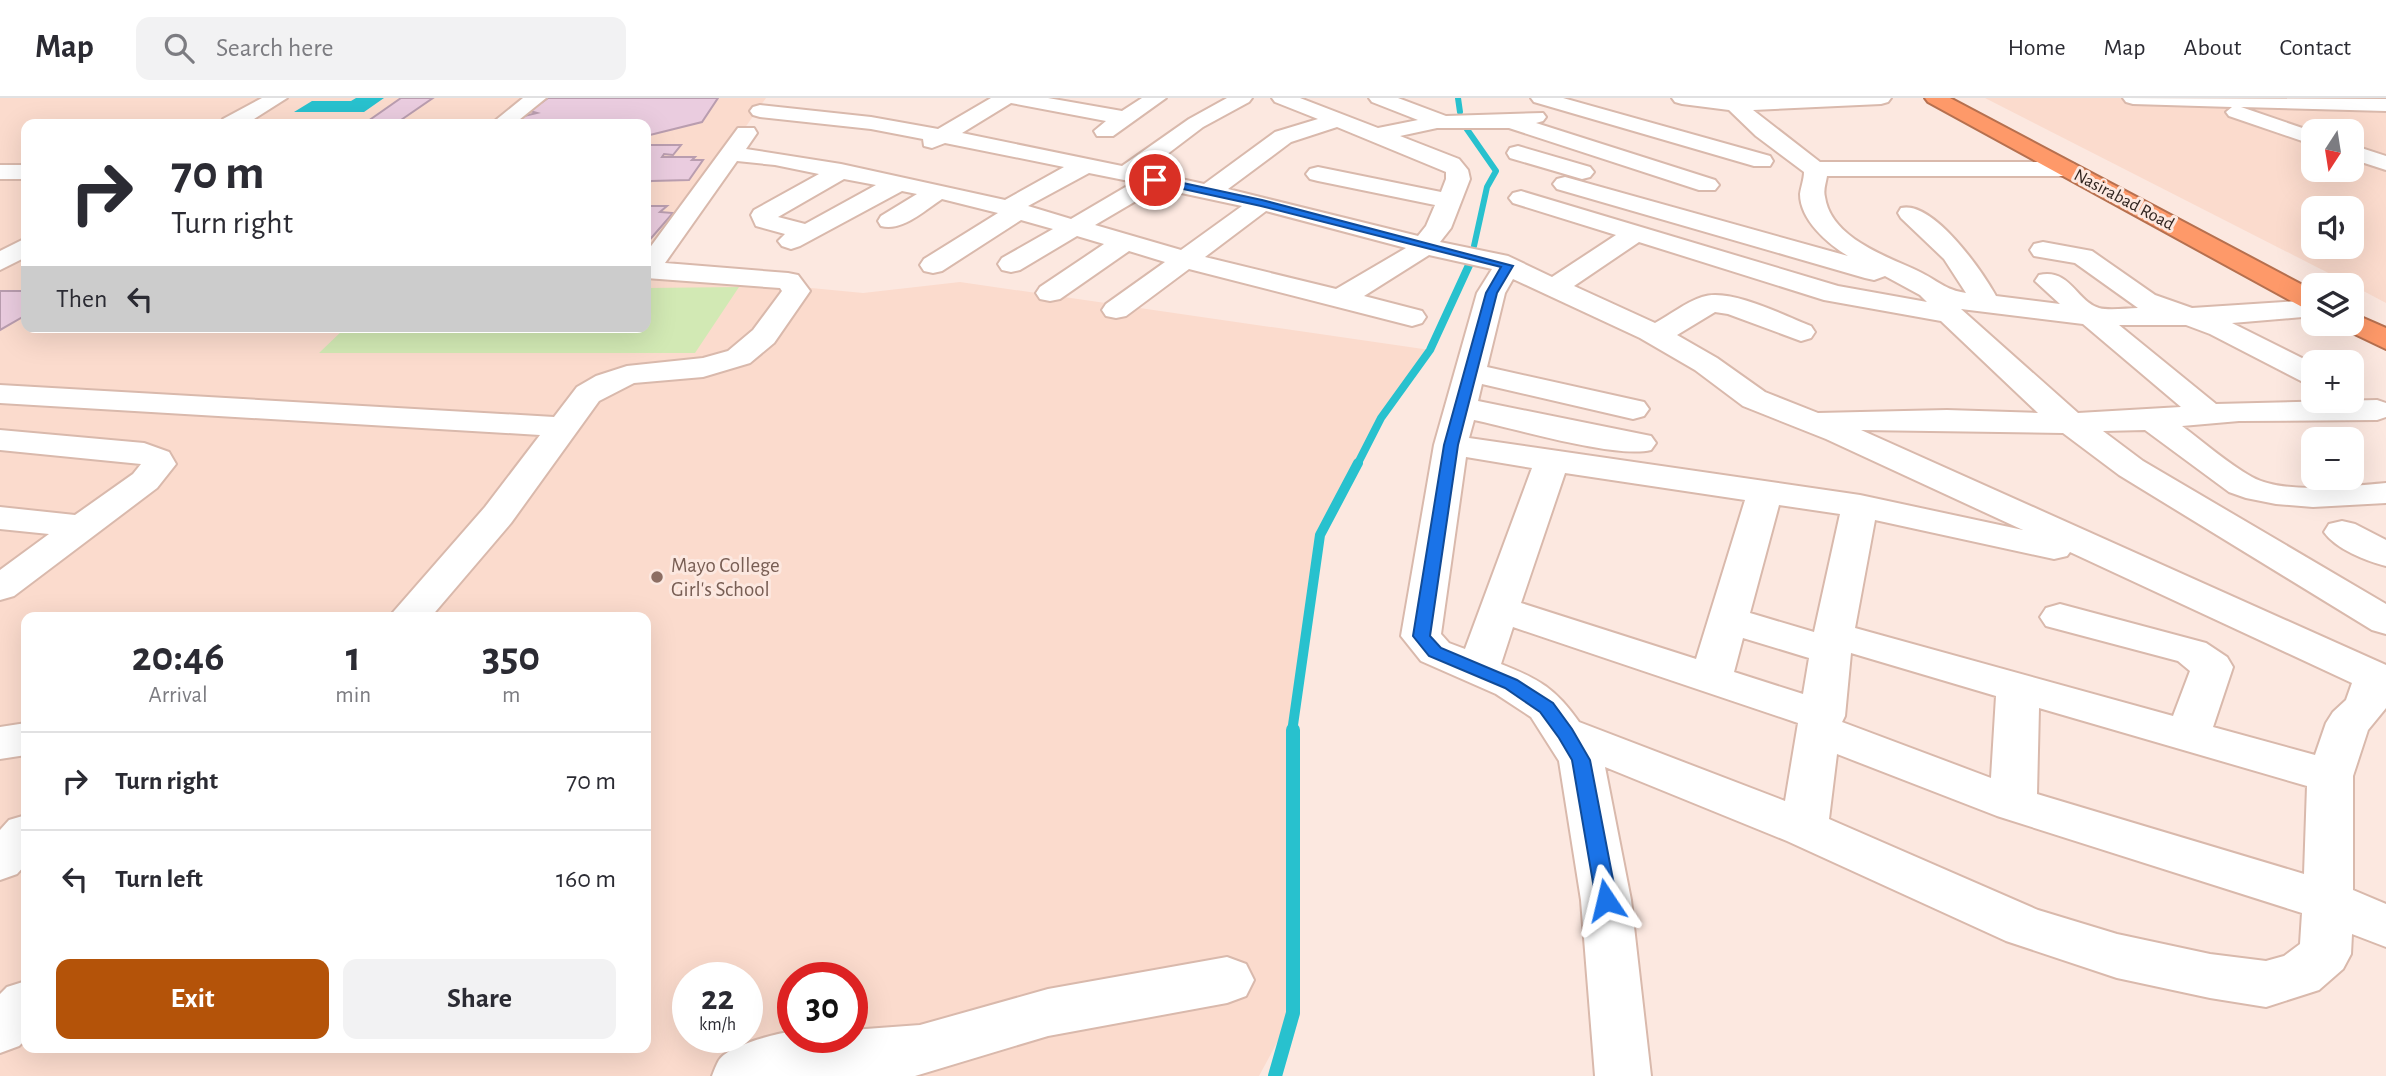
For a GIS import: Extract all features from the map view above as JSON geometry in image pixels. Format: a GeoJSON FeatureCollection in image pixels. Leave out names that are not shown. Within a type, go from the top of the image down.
{"type":"FeatureCollection","features":[{"type":"Feature","properties":{"kind":"highway","name":"Nasirabad Road"},"geometry":{"type":"LineString","coordinates":[[1935,98],[2301,295]]}},
{"type":"Feature","properties":{"kind":"highway","name":"Nasirabad Road"},"geometry":{"type":"LineString","coordinates":[[1949,98],[2301,280]]}},
{"type":"Feature","properties":{"kind":"highway"},"geometry":{"type":"LineString","coordinates":[[2364,313],[2386,324]]}},
{"type":"Feature","properties":{"kind":"highway"},"geometry":{"type":"LineString","coordinates":[[2364,328],[2386,340]]}},
{"type":"Feature","properties":{"kind":"street"},"geometry":{"type":"LineString","coordinates":[[240,119],[277,98]]}},
{"type":"Feature","properties":{"kind":"street"},"geometry":{"type":"LineString","coordinates":[[508,119],[536,98]]}},
{"type":"Feature","properties":{"kind":"street"},"geometry":{"type":"LineString","coordinates":[[798,115],[822,98]]}},
{"type":"Feature","properties":{"kind":"street"},"geometry":{"type":"LineString","coordinates":[[917,149],[1006,98]]}},
{"type":"Feature","properties":{"kind":"street"},"geometry":{"type":"LineString","coordinates":[[1014,98],[1125,118]]}},
{"type":"Feature","properties":{"kind":"street"},"geometry":{"type":"LineString","coordinates":[[1062,160],[1156,98]]}},
{"type":"Feature","properties":{"kind":"street"},"geometry":{"type":"LineString","coordinates":[[1127,173],[1196,124],[1242,98]]}},
{"type":"Feature","properties":{"kind":"street"},"geometry":{"type":"LineString","coordinates":[[1282,98],[1451,164],[1457,170],[1458,179],[1438,228],[1424,245],[1402,263],[1338,300]]}},
{"type":"Feature","properties":{"kind":"street"},"geometry":{"type":"LineString","coordinates":[[1379,98],[1449,121]]}},
{"type":"Feature","properties":{"kind":"street"},"geometry":{"type":"LineString","coordinates":[[1437,98],[1449,121]]}},
{"type":"Feature","properties":{"kind":"street"},"geometry":{"type":"LineString","coordinates":[[1541,98],[1762,161]]}},
{"type":"Feature","properties":{"kind":"street"},"geometry":{"type":"LineString","coordinates":[[1682,98],[1735,105],[1881,98]]}},
{"type":"Feature","properties":{"kind":"street"},"geometry":{"type":"LineString","coordinates":[[2133,98],[2386,105]]}},
{"type":"Feature","properties":{"kind":"street"},"geometry":{"type":"LineString","coordinates":[[2204,100],[2301,134]]}},
{"type":"Feature","properties":{"kind":"street"},"geometry":{"type":"LineString","coordinates":[[651,264],[765,105],[798,115],[841,119],[942,136],[1262,203],[1503,264],[1656,335],[1706,364],[1754,399],[1811,421],[2132,565],[2380,680],[2365,707],[2348,723],[2330,776],[2325,954],[2300,974],[2266,984],[2210,976],[2117,956],[2024,926],[1804,828],[1566,734]]}},
{"type":"Feature","properties":{"kind":"street"},"geometry":{"type":"LineString","coordinates":[[1735,105],[1764,131],[1815,169],[2066,169]]}},
{"type":"Feature","properties":{"kind":"street"},"geometry":{"type":"LineString","coordinates":[[1376,135],[1449,121],[1511,122],[1576,108]]}},
{"type":"Feature","properties":{"kind":"street"},"geometry":{"type":"LineString","coordinates":[[695,203],[841,119]]}},
{"type":"Feature","properties":{"kind":"street"},"geometry":{"type":"LineString","coordinates":[[1208,191],[1283,137],[1338,120]]}},
{"type":"Feature","properties":{"kind":"street"},"geometry":{"type":"LineString","coordinates":[[1511,122],[1699,204],[1807,256],[1936,298]]}},
{"type":"Feature","properties":{"kind":"street"},"geometry":{"type":"LineString","coordinates":[[895,127],[763,215],[765,221],[799,237],[896,173]]}},
{"type":"Feature","properties":{"kind":"street"},"geometry":{"type":"LineString","coordinates":[[1699,204],[1721,156],[1742,140],[1764,131]]}},
{"type":"Feature","properties":{"kind":"street"},"geometry":{"type":"LineString","coordinates":[[732,154],[775,158],[845,158],[869,177],[896,173],[938,191],[1183,259],[1412,317]]}},
{"type":"Feature","properties":{"kind":"street"},"geometry":{"type":"LineString","coordinates":[[2364,156],[2386,163]]}},
{"type":"Feature","properties":{"kind":"street"},"geometry":{"type":"LineString","coordinates":[[933,265],[1013,210],[1086,165]]}},
{"type":"Feature","properties":{"kind":"street"},"geometry":{"type":"LineString","coordinates":[[1815,169],[1817,176],[1812,198],[1825,223],[1850,246],[1936,298],[2070,423],[2142,475],[2386,621]]}},
{"type":"Feature","properties":{"kind":"street"},"geometry":{"type":"LineString","coordinates":[[0,172],[21,172]]}},
{"type":"Feature","properties":{"kind":"street"},"geometry":{"type":"LineString","coordinates":[[1318,174],[1449,201]]}},
{"type":"Feature","properties":{"kind":"street"},"geometry":{"type":"LineString","coordinates":[[1699,204],[1523,175],[1635,234],[1834,294],[1936,298],[2091,316],[2193,317],[2301,309]]}},
{"type":"Feature","properties":{"kind":"street"},"geometry":{"type":"LineString","coordinates":[[1012,264],[1155,180]]}},
{"type":"Feature","properties":{"kind":"street"},"geometry":{"type":"LineString","coordinates":[[890,221],[938,191]]}},
{"type":"Feature","properties":{"kind":"street"},"geometry":{"type":"LineString","coordinates":[[1115,310],[1262,203]]}},
{"type":"Feature","properties":{"kind":"street"},"geometry":{"type":"LineString","coordinates":[[1910,213],[1958,256],[1986,304]]}},
{"type":"Feature","properties":{"kind":"street"},"geometry":{"type":"LineString","coordinates":[[1555,287],[1635,234]]}},
{"type":"Feature","properties":{"kind":"street"},"geometry":{"type":"LineString","coordinates":[[1050,293],[1125,242]]}},
{"type":"Feature","properties":{"kind":"street"},"geometry":{"type":"LineString","coordinates":[[0,262],[21,249]]}},
{"type":"Feature","properties":{"kind":"street"},"geometry":{"type":"LineString","coordinates":[[2043,250],[2082,257],[2145,301],[2193,317],[2255,344],[2301,369]]}},
{"type":"Feature","properties":{"kind":"street"},"geometry":{"type":"LineString","coordinates":[[1503,264],[1469,372],[1456,426],[1421,636],[1435,652],[1479,668],[1511,684],[1546,707],[1581,760],[1606,900],[1623,1076]]}},
{"type":"Feature","properties":{"kind":"street"},"geometry":{"type":"LineString","coordinates":[[413,612],[498,515],[588,394],[614,379],[636,372],[718,364],[738,357],[751,349],[796,291],[788,281],[651,270]]}},
{"type":"Feature","properties":{"kind":"street"},"geometry":{"type":"LineString","coordinates":[[0,275],[21,275]]}},
{"type":"Feature","properties":{"kind":"street"},"geometry":{"type":"LineString","coordinates":[[2049,281],[2207,412]]}},
{"type":"Feature","properties":{"kind":"street"},"geometry":{"type":"LineString","coordinates":[[1656,335],[1710,303],[1733,306],[1801,332]]}},
{"type":"Feature","properties":{"kind":"street"},"geometry":{"type":"LineString","coordinates":[[1469,372],[1633,409]]}},
{"type":"Feature","properties":{"kind":"street"},"geometry":{"type":"LineString","coordinates":[[0,394],[562,426]]}},
{"type":"Feature","properties":{"kind":"street"},"geometry":{"type":"LineString","coordinates":[[1811,421],[2070,423],[2151,419],[2207,412],[2377,410]]}},
{"type":"Feature","properties":{"kind":"street"},"geometry":{"type":"LineString","coordinates":[[2151,419],[2241,485],[2252,489],[2304,496],[2386,492]]}},
{"type":"Feature","properties":{"kind":"street"},"geometry":{"type":"LineString","coordinates":[[1456,426],[1582,434],[1639,443]]}},
{"type":"Feature","properties":{"kind":"street"},"geometry":{"type":"LineString","coordinates":[[1456,426],[1552,460],[1860,506],[2132,565]]}},
{"type":"Feature","properties":{"kind":"street"},"geometry":{"type":"LineString","coordinates":[[0,440],[144,453],[157,459],[159,464],[154,472],[84,527],[0,588]]}},
{"type":"Feature","properties":{"kind":"street"},"geometry":{"type":"LineString","coordinates":[[1479,668],[1552,460]]}},
{"type":"Feature","properties":{"kind":"street"},"geometry":{"type":"LineString","coordinates":[[1711,680],[1765,493]]}},
{"type":"Feature","properties":{"kind":"street"},"geometry":{"type":"LineString","coordinates":[[1804,828],[1832,643],[1860,506]]}},
{"type":"Feature","properties":{"kind":"street"},"geometry":{"type":"LineString","coordinates":[[0,518],[84,527]]}},
{"type":"Feature","properties":{"kind":"street"},"geometry":{"type":"LineString","coordinates":[[2342,532],[2386,555]]}},
{"type":"Feature","properties":{"kind":"street"},"geometry":{"type":"LineString","coordinates":[[1500,609],[1711,680],[2013,804],[2328,901],[2386,926]]}},
{"type":"Feature","properties":{"kind":"street"},"geometry":{"type":"LineString","coordinates":[[2060,617],[2192,652],[2212,667],[2188,735]]}},
{"type":"Feature","properties":{"kind":"street"},"geometry":{"type":"LineString","coordinates":[[1728,620],[2018,686],[2330,776]]}},
{"type":"Feature","properties":{"kind":"street"},"geometry":{"type":"LineString","coordinates":[[2013,804],[2018,686]]}},
{"type":"Feature","properties":{"kind":"street"},"geometry":{"type":"LineString","coordinates":[[0,743],[21,740]]}},
{"type":"Feature","properties":{"kind":"street"},"geometry":{"type":"LineString","coordinates":[[0,861],[21,838]]}},
{"type":"Feature","properties":{"kind":"street"},"geometry":{"type":"LineString","coordinates":[[740,1076],[754,1065],[789,1056],[887,1055],[947,1044],[1023,1019],[1070,1008],[1227,980]]}},
{"type":"Feature","properties":{"kind":"street"},"geometry":{"type":"LineString","coordinates":[[0,1029],[21,1009]]}},
{"type":"Feature","properties":{"kind":"shaded area","name":"Mayo College Girl's School"},"geometry":{"type":"Polygon","coordinates":[[[0,98],[766,98],[651,261],[651,119],[21,119],[21,333],[651,333],[651,272],[863,293],[960,282],[1430,350],[1381,418],[1320,535],[1292,735],[1293,1013],[1259,1076],[0,1076],[0,98]]]}},
{"type":"Feature","properties":{"kind":"shaded area"},"geometry":{"type":"Polygon","coordinates":[[[1985,98],[2386,98],[2386,303],[2364,291],[2364,273],[2328,273],[1985,98]]]}},
{"type":"Feature","properties":{"kind":"green space"},"geometry":{"type":"Polygon","coordinates":[[[739,287],[695,353],[319,353],[340,333],[651,333],[651,288],[739,287]]]}},
{"type":"Feature","properties":{"kind":"water"},"geometry":{"type":"Polygon","coordinates":[[[356,98],[384,98],[364,112],[294,112],[312,101],[351,101],[356,98]]]}},
{"type":"Feature","properties":{"kind":"building"},"geometry":{"type":"Polygon","coordinates":[[[401,98],[433,98],[402,119],[371,119],[401,98]]]}},
{"type":"Feature","properties":{"kind":"building"},"geometry":{"type":"Polygon","coordinates":[[[548,98],[718,98],[702,122],[651,135],[651,119],[516,119],[537,113],[530,111],[548,98]]]}},
{"type":"Feature","properties":{"kind":"building"},"geometry":{"type":"Polygon","coordinates":[[[651,145],[681,145],[673,155],[664,154],[662,157],[695,157],[692,160],[703,160],[689,180],[651,181],[651,145]]]}},
{"type":"Feature","properties":{"kind":"building"},"geometry":{"type":"Polygon","coordinates":[[[651,206],[667,206],[660,212],[673,213],[651,238],[651,206]]]}},
{"type":"Feature","properties":{"kind":"building"},"geometry":{"type":"Polygon","coordinates":[[[0,291],[21,291],[21,318],[0,330],[0,291]]]}},
{"type":"Feature","properties":{"kind":"waterway"},"geometry":{"type":"LineString","coordinates":[[1458,98],[1460,112]]}},
{"type":"Feature","properties":{"kind":"waterway"},"geometry":{"type":"LineString","coordinates":[[1464,125],[1496,171],[1487,187],[1474,246]]}},
{"type":"Feature","properties":{"kind":"waterway"},"geometry":{"type":"LineString","coordinates":[[1357,465],[1381,418],[1430,350],[1470,263]]}},
{"type":"Feature","properties":{"kind":"waterway"},"geometry":{"type":"LineString","coordinates":[[1292,732],[1320,535],[1358,463]]}},
{"type":"Feature","properties":{"kind":"waterway"},"geometry":{"type":"LineString","coordinates":[[1275,1076],[1293,1013],[1293,730]]}},
{"type":"Feature","properties":{"kind":"place","name":"Mayo College Girl's School"},"geometry":{"type":"Point","coordinates":[657,577]}},
{"type":"Feature","properties":{"kind":"route"},"geometry":{"type":"LineString","coordinates":[[1155,180],[1262,203],[1507,266],[1492,293],[1480,331],[1451,445],[1421,636],[1435,652],[1479,668],[1511,684],[1546,707],[1566,734],[1581,760],[1606,900]]}}]}
